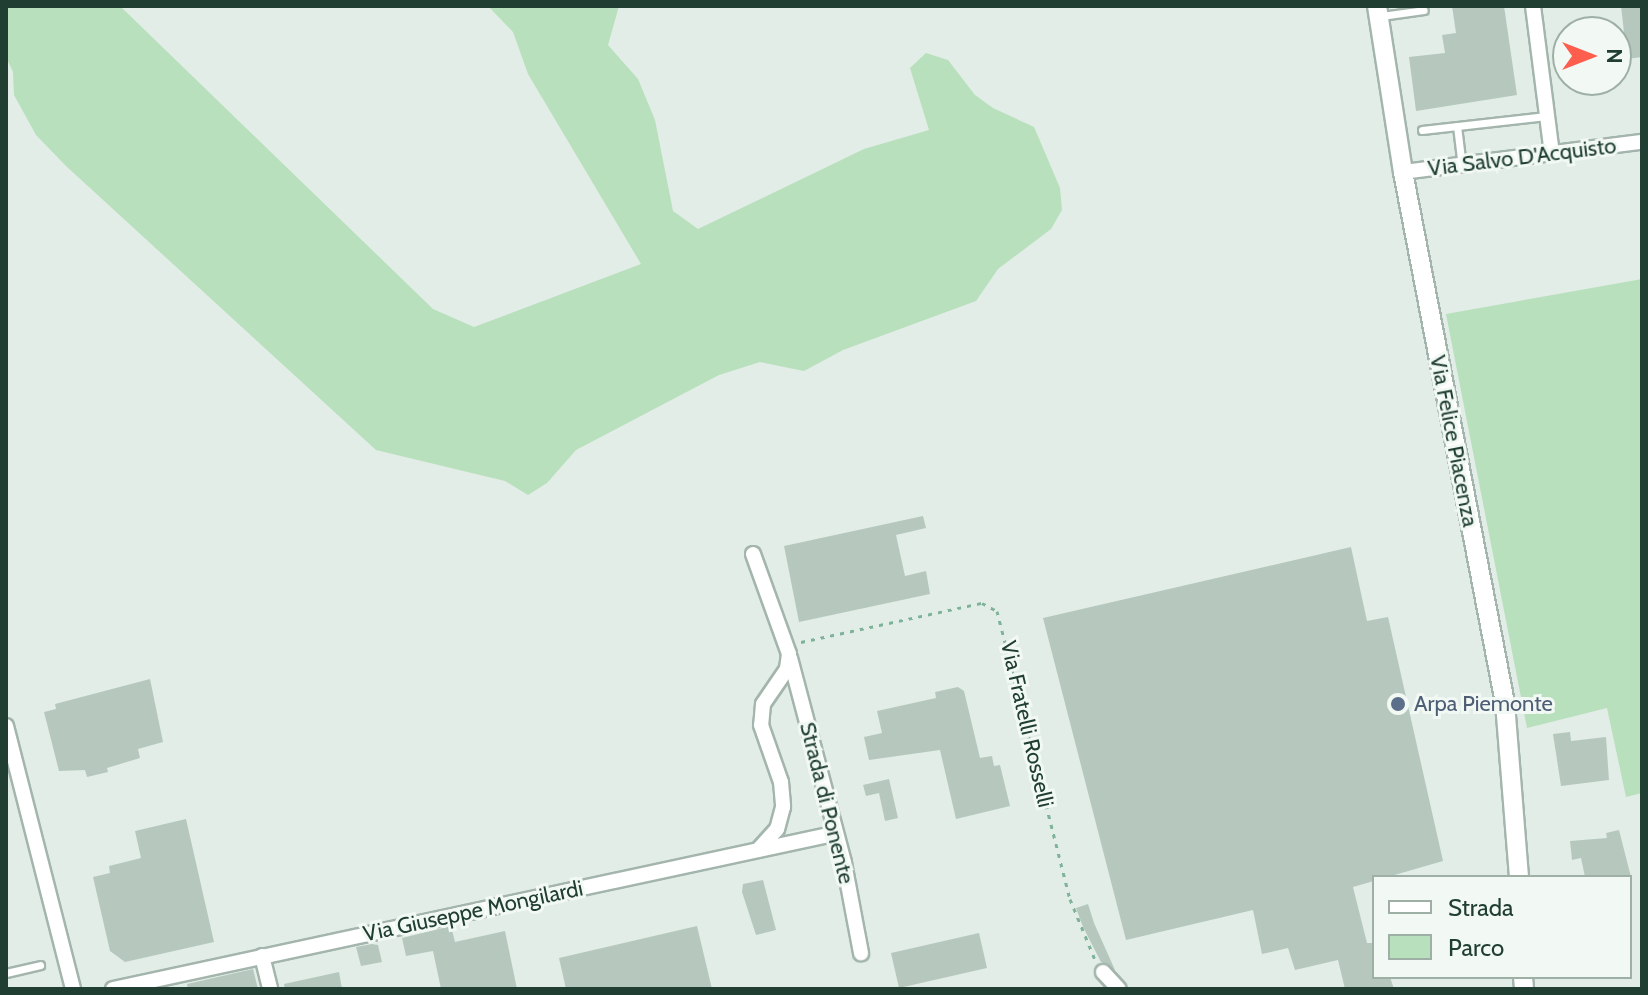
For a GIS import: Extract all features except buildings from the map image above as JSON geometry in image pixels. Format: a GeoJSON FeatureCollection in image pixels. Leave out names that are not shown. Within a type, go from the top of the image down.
{"type":"FeatureCollection","features":[{"type":"Feature","properties":{"kind":"street"},"geometry":{"type":"LineString","coordinates":[[1533,6],[1552,154]]}},
{"type":"Feature","properties":{"kind":"street","name":"Via Felice Piacenza"},"geometry":{"type":"LineString","coordinates":[[1378,11],[1403,172],[1505,703],[1519,875]]}},
{"type":"Feature","properties":{"kind":"street","name":"Via Salvo D'Acquisto"},"geometry":{"type":"LineString","coordinates":[[1403,172],[1642,142]]}},
{"type":"Feature","properties":{"kind":"street","name":"Strada di Ponente"},"geometry":{"type":"LineString","coordinates":[[753,554],[788,650],[833,834],[844,863],[861,953]]}},
{"type":"Feature","properties":{"kind":"street","name":"Strada di Ponente"},"geometry":{"type":"LineString","coordinates":[[758,850],[777,829],[783,807],[781,782],[761,725],[763,704],[787,669],[788,650]]}},
{"type":"Feature","properties":{"kind":"street"},"geometry":{"type":"LineString","coordinates":[[6,726],[73,989]]}},
{"type":"Feature","properties":{"kind":"street","name":"Via Giuseppe Mongilardi"},"geometry":{"type":"LineString","coordinates":[[113,989],[833,834]]}},
{"type":"Feature","properties":{"kind":"street"},"geometry":{"type":"LineString","coordinates":[[262,956],[270,989]]}},
{"type":"Feature","properties":{"kind":"street"},"geometry":{"type":"LineString","coordinates":[[1103,972],[1119,989]]}},
{"type":"Feature","properties":{"kind":"lane"},"geometry":{"type":"LineString","coordinates":[[1378,11],[1424,10]]}},
{"type":"Feature","properties":{"kind":"lane"},"geometry":{"type":"LineString","coordinates":[[1422,130],[1546,116]]}},
{"type":"Feature","properties":{"kind":"lane"},"geometry":{"type":"LineString","coordinates":[[1457,126],[1462,164]]}},
{"type":"Feature","properties":{"kind":"lane"},"geometry":{"type":"LineString","coordinates":[[6,973],[40,965]]}},
{"type":"Feature","properties":{"kind":"path","name":"Via Fratelli Rosselli"},"geometry":{"type":"LineString","coordinates":[[788,650],[982,603],[997,611],[1070,899],[1086,946],[1103,972]]}},
{"type":"Feature","properties":{"kind":"green space"},"geometry":{"type":"Polygon","coordinates":[[[6,6],[120,6],[433,309],[474,327],[641,264],[528,74],[513,32],[488,6],[619,6],[608,45],[638,79],[655,120],[673,211],[698,229],[864,149],[929,130],[910,68],[926,53],[948,60],[975,95],[993,108],[1034,127],[1060,188],[1062,210],[1051,229],[998,269],[976,301],[843,350],[804,371],[760,362],[719,375],[576,450],[547,483],[528,495],[505,481],[376,450],[66,166],[36,135],[14,95],[13,72],[6,57],[6,6]]]}},
{"type":"Feature","properties":{"kind":"green space"},"geometry":{"type":"Polygon","coordinates":[[[1642,279],[1642,793],[1626,797],[1607,708],[1527,728],[1446,314],[1642,279]]]}},
{"type":"Feature","properties":{"kind":"place","name":"Arpa Piemonte"},"geometry":{"type":"Point","coordinates":[1398,704]}}]}
